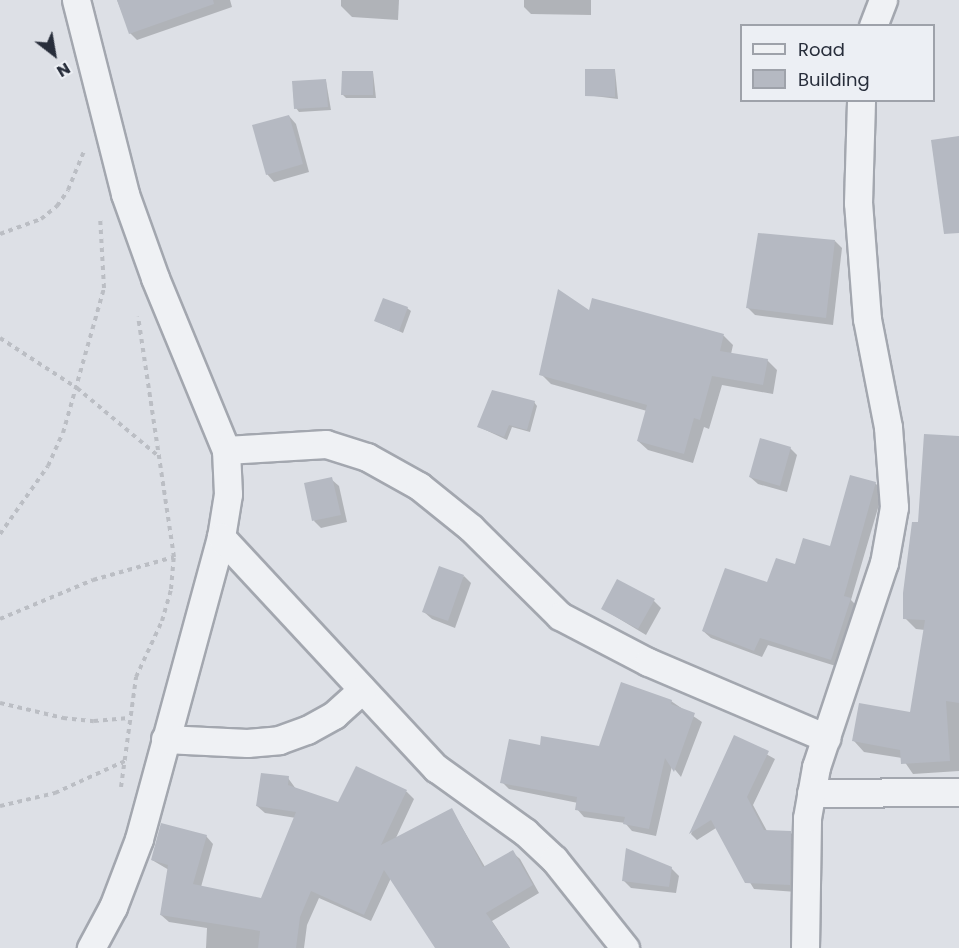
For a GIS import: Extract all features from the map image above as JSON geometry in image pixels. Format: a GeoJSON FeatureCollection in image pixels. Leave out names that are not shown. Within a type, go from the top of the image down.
{"type":"FeatureCollection","features":[{"type":"Feature","properties":{"kind":"street"},"geometry":{"type":"LineString","coordinates":[[76,0],[125,194],[155,278],[226,450],[228,494],[221,537],[139,839],[113,907],[91,948]]}},
{"type":"Feature","properties":{"kind":"street"},"geometry":{"type":"LineString","coordinates":[[874,24],[883,0]]}},
{"type":"Feature","properties":{"kind":"street"},"geometry":{"type":"LineString","coordinates":[[805,948],[804,853],[811,793],[826,738],[884,563],[894,507],[888,427],[867,319],[859,214],[861,102]]}},
{"type":"Feature","properties":{"kind":"street"},"geometry":{"type":"LineString","coordinates":[[226,450],[326,444],[367,457],[419,486],[471,528],[560,616],[648,662],[826,738]]}},
{"type":"Feature","properties":{"kind":"street"},"geometry":{"type":"LineString","coordinates":[[221,537],[436,768],[525,832],[554,859],[626,948]]}},
{"type":"Feature","properties":{"kind":"street"},"geometry":{"type":"LineString","coordinates":[[165,739],[246,743],[279,740],[307,730],[334,715],[362,690]]}},
{"type":"Feature","properties":{"kind":"street"},"geometry":{"type":"LineString","coordinates":[[811,793],[959,792]]}},
{"type":"Feature","properties":{"kind":"path"},"geometry":{"type":"LineString","coordinates":[[0,234],[41,219],[57,206],[68,190],[88,147],[92,158]]}},
{"type":"Feature","properties":{"kind":"path"},"geometry":{"type":"LineString","coordinates":[[0,534],[48,466],[63,433],[104,288],[100,213]]}},
{"type":"Feature","properties":{"kind":"path"},"geometry":{"type":"LineString","coordinates":[[120,793],[136,678],[162,621],[171,589],[174,557],[137,309]]}},
{"type":"Feature","properties":{"kind":"path"},"geometry":{"type":"LineString","coordinates":[[0,338],[77,388],[158,455]]}},
{"type":"Feature","properties":{"kind":"path"},"geometry":{"type":"LineString","coordinates":[[0,619],[93,580],[174,557]]}},
{"type":"Feature","properties":{"kind":"path"},"geometry":{"type":"LineString","coordinates":[[0,703],[63,718],[94,721],[129,718]]}},
{"type":"Feature","properties":{"kind":"path"},"geometry":{"type":"LineString","coordinates":[[0,806],[55,793],[125,761]]}},
{"type":"Feature","properties":{"kind":"building"},"geometry":{"type":"Polygon","coordinates":[[[117,0],[213,0],[214,4],[129,34],[117,0]]]}},
{"type":"Feature","properties":{"kind":"building"},"geometry":{"type":"Polygon","coordinates":[[[585,69],[615,69],[615,97],[585,96],[585,69]]]}},
{"type":"Feature","properties":{"kind":"building"},"geometry":{"type":"Polygon","coordinates":[[[342,71],[373,71],[373,95],[341,95],[342,71]]]}},
{"type":"Feature","properties":{"kind":"building"},"geometry":{"type":"Polygon","coordinates":[[[326,79],[328,107],[294,109],[292,81],[326,79]]]}},
{"type":"Feature","properties":{"kind":"building"},"geometry":{"type":"Polygon","coordinates":[[[289,115],[303,164],[266,175],[252,125],[289,115]]]}},
{"type":"Feature","properties":{"kind":"building"},"geometry":{"type":"Polygon","coordinates":[[[959,136],[959,233],[944,234],[931,140],[959,136]]]}},
{"type":"Feature","properties":{"kind":"building"},"geometry":{"type":"Polygon","coordinates":[[[758,233],[835,240],[826,318],[746,308],[758,233]]]}},
{"type":"Feature","properties":{"kind":"building"},"geometry":{"type":"Polygon","coordinates":[[[558,289],[589,310],[592,298],[724,334],[720,351],[768,359],[763,385],[712,376],[700,420],[694,418],[684,454],[637,441],[647,405],[539,375],[558,289]]]}},
{"type":"Feature","properties":{"kind":"building"},"geometry":{"type":"Polygon","coordinates":[[[383,298],[408,307],[399,331],[374,321],[383,298]]]}},
{"type":"Feature","properties":{"kind":"building"},"geometry":{"type":"Polygon","coordinates":[[[492,390],[535,401],[527,430],[509,425],[504,437],[477,427],[492,390]]]}},
{"type":"Feature","properties":{"kind":"building"},"geometry":{"type":"Polygon","coordinates":[[[924,434],[959,436],[959,703],[946,701],[950,761],[901,764],[900,750],[852,741],[859,703],[910,712],[925,620],[903,619],[903,593],[912,522],[918,522],[924,434]]]}},
{"type":"Feature","properties":{"kind":"building"},"geometry":{"type":"Polygon","coordinates":[[[760,438],[791,447],[780,486],[749,477],[760,438]]]}},
{"type":"Feature","properties":{"kind":"building"},"geometry":{"type":"Polygon","coordinates":[[[850,475],[876,482],[844,596],[851,598],[831,660],[760,638],[754,651],[702,631],[725,568],[767,582],[776,558],[795,564],[803,538],[830,546],[850,475]]]}},
{"type":"Feature","properties":{"kind":"building"},"geometry":{"type":"Polygon","coordinates":[[[332,477],[341,515],[312,521],[304,483],[332,477]]]}},
{"type":"Feature","properties":{"kind":"building"},"geometry":{"type":"Polygon","coordinates":[[[439,566],[464,575],[448,621],[422,612],[439,566]]]}},
{"type":"Feature","properties":{"kind":"building"},"geometry":{"type":"Polygon","coordinates":[[[617,579],[655,599],[638,629],[601,609],[617,579]]]}},
{"type":"Feature","properties":{"kind":"building"},"geometry":{"type":"Polygon","coordinates":[[[621,682],[672,700],[671,704],[695,713],[674,772],[665,758],[649,829],[623,824],[625,817],[575,810],[577,797],[500,783],[509,739],[540,745],[541,736],[599,746],[621,682]]]}},
{"type":"Feature","properties":{"kind":"building"},"geometry":{"type":"Polygon","coordinates":[[[734,735],[769,751],[747,797],[764,830],[791,831],[790,885],[745,883],[711,820],[689,834],[734,735]]]}},
{"type":"Feature","properties":{"kind":"building"},"geometry":{"type":"Polygon","coordinates":[[[356,766],[407,790],[381,845],[452,808],[483,867],[513,850],[533,885],[486,913],[510,948],[435,948],[384,870],[364,915],[311,891],[300,917],[296,948],[258,948],[260,931],[160,915],[168,865],[151,860],[161,823],[207,835],[193,884],[261,898],[296,812],[256,806],[261,773],[289,776],[288,785],[338,802],[356,766]]]}},
{"type":"Feature","properties":{"kind":"building"},"geometry":{"type":"Polygon","coordinates":[[[626,848],[672,867],[669,887],[622,881],[626,848]]]}}]}
